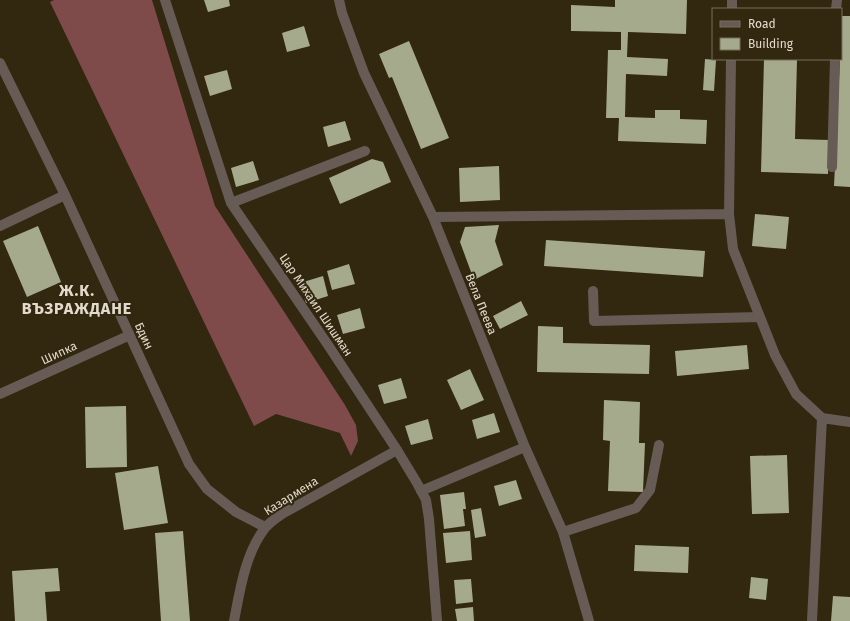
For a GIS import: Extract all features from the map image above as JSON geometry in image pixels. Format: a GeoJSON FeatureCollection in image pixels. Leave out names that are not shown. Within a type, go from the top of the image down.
{"type":"FeatureCollection","features":[{"type":"Feature","properties":{"kind":"street","name":"Цар Михаил Шишман"},"geometry":{"type":"LineString","coordinates":[[165,0],[231,203],[397,450],[426,500],[429,519],[437,621]]}},
{"type":"Feature","properties":{"kind":"street","name":"Вела Пеева"},"geometry":{"type":"LineString","coordinates":[[339,0],[342,13],[364,73],[433,217],[525,447],[563,532],[589,621]]}},
{"type":"Feature","properties":{"kind":"street"},"geometry":{"type":"LineString","coordinates":[[731,60],[729,214],[733,249],[775,355],[796,394],[822,418],[850,422]]}},
{"type":"Feature","properties":{"kind":"street"},"geometry":{"type":"LineString","coordinates":[[832,168],[835,60]]}},
{"type":"Feature","properties":{"kind":"street","name":"Бдин"},"geometry":{"type":"LineString","coordinates":[[0,63],[65,196],[189,464],[207,489],[236,512],[266,527]]}},
{"type":"Feature","properties":{"kind":"street"},"geometry":{"type":"LineString","coordinates":[[231,203],[365,151]]}},
{"type":"Feature","properties":{"kind":"street"},"geometry":{"type":"LineString","coordinates":[[0,226],[65,196]]}},
{"type":"Feature","properties":{"kind":"street"},"geometry":{"type":"LineString","coordinates":[[433,217],[729,214]]}},
{"type":"Feature","properties":{"kind":"street"},"geometry":{"type":"LineString","coordinates":[[593,291],[594,321],[760,317]]}},
{"type":"Feature","properties":{"kind":"street","name":"Шипка"},"geometry":{"type":"LineString","coordinates":[[0,394],[130,335]]}},
{"type":"Feature","properties":{"kind":"street"},"geometry":{"type":"LineString","coordinates":[[812,621],[822,418]]}},
{"type":"Feature","properties":{"kind":"street"},"geometry":{"type":"LineString","coordinates":[[563,532],[636,508],[650,490],[659,444]]}},
{"type":"Feature","properties":{"kind":"street"},"geometry":{"type":"LineString","coordinates":[[421,491],[525,447]]}},
{"type":"Feature","properties":{"kind":"street","name":"Казармена"},"geometry":{"type":"LineString","coordinates":[[234,621],[245,570],[253,548],[266,527],[282,514],[397,450]]}},
{"type":"Feature","properties":{"kind":"shaded area"},"geometry":{"type":"Polygon","coordinates":[[[54,0],[152,0],[215,206],[345,405],[356,425],[358,441],[351,456],[340,433],[276,414],[254,426],[50,2],[54,0]]]}},
{"type":"Feature","properties":{"kind":"building"},"geometry":{"type":"Polygon","coordinates":[[[204,0],[229,0],[230,6],[208,12],[204,0]]]}},
{"type":"Feature","properties":{"kind":"building"},"geometry":{"type":"Polygon","coordinates":[[[615,0],[687,0],[686,34],[628,32],[627,57],[668,59],[667,76],[626,74],[625,117],[655,118],[655,110],[680,110],[680,119],[707,120],[706,144],[618,141],[619,118],[606,118],[608,50],[621,50],[621,32],[571,31],[571,5],[615,7],[615,0]]]}},
{"type":"Feature","properties":{"kind":"building"},"geometry":{"type":"Polygon","coordinates":[[[842,16],[850,16],[850,187],[834,186],[840,60],[842,60],[842,16]]]}},
{"type":"Feature","properties":{"kind":"building"},"geometry":{"type":"Polygon","coordinates":[[[304,26],[310,46],[287,52],[282,33],[304,26]]]}},
{"type":"Feature","properties":{"kind":"building"},"geometry":{"type":"Polygon","coordinates":[[[409,41],[449,138],[421,149],[392,77],[389,78],[379,54],[409,41]]]}},
{"type":"Feature","properties":{"kind":"building"},"geometry":{"type":"Polygon","coordinates":[[[705,59],[716,60],[714,91],[703,90],[705,59]]]}},
{"type":"Feature","properties":{"kind":"building"},"geometry":{"type":"Polygon","coordinates":[[[764,60],[797,60],[795,139],[829,140],[828,174],[761,172],[764,60]]]}},
{"type":"Feature","properties":{"kind":"building"},"geometry":{"type":"Polygon","coordinates":[[[227,70],[232,89],[210,96],[204,76],[227,70]]]}},
{"type":"Feature","properties":{"kind":"building"},"geometry":{"type":"Polygon","coordinates":[[[345,121],[351,140],[328,147],[323,127],[345,121]]]}},
{"type":"Feature","properties":{"kind":"building"},"geometry":{"type":"Polygon","coordinates":[[[372,159],[383,162],[391,182],[340,204],[329,178],[372,159]]]}},
{"type":"Feature","properties":{"kind":"building"},"geometry":{"type":"Polygon","coordinates":[[[253,161],[259,180],[236,187],[231,168],[253,161]]]}},
{"type":"Feature","properties":{"kind":"building"},"geometry":{"type":"Polygon","coordinates":[[[499,166],[500,200],[460,202],[459,168],[499,166]]]}},
{"type":"Feature","properties":{"kind":"building"},"geometry":{"type":"Polygon","coordinates":[[[755,214],[789,217],[786,249],[752,246],[755,214]]]}},
{"type":"Feature","properties":{"kind":"building"},"geometry":{"type":"Polygon","coordinates":[[[499,225],[495,241],[503,265],[474,280],[460,242],[465,227],[499,225]]]}},
{"type":"Feature","properties":{"kind":"building"},"geometry":{"type":"Polygon","coordinates":[[[38,226],[61,282],[27,297],[3,241],[38,226]]]}},
{"type":"Feature","properties":{"kind":"building"},"geometry":{"type":"Polygon","coordinates":[[[546,240],[705,251],[703,277],[544,266],[546,240]]]}},
{"type":"Feature","properties":{"kind":"building"},"geometry":{"type":"Polygon","coordinates":[[[349,264],[355,284],[332,290],[327,271],[349,264]]]}},
{"type":"Feature","properties":{"kind":"building"},"geometry":{"type":"Polygon","coordinates":[[[323,276],[328,296],[306,303],[300,283],[323,276]]]}},
{"type":"Feature","properties":{"kind":"building"},"geometry":{"type":"Polygon","coordinates":[[[521,301],[528,315],[500,329],[493,316],[521,301]]]}},
{"type":"Feature","properties":{"kind":"building"},"geometry":{"type":"Polygon","coordinates":[[[360,308],[365,328],[343,334],[337,315],[360,308]]]}},
{"type":"Feature","properties":{"kind":"building"},"geometry":{"type":"Polygon","coordinates":[[[538,326],[563,327],[563,343],[650,345],[649,374],[537,372],[538,326]]]}},
{"type":"Feature","properties":{"kind":"building"},"geometry":{"type":"Polygon","coordinates":[[[747,345],[749,369],[677,376],[675,351],[747,345]]]}},
{"type":"Feature","properties":{"kind":"building"},"geometry":{"type":"Polygon","coordinates":[[[470,369],[484,400],[461,410],[447,380],[470,369]]]}},
{"type":"Feature","properties":{"kind":"building"},"geometry":{"type":"Polygon","coordinates":[[[401,378],[407,398],[384,404],[378,385],[401,378]]]}},
{"type":"Feature","properties":{"kind":"building"},"geometry":{"type":"Polygon","coordinates":[[[604,400],[640,402],[639,443],[645,443],[643,492],[608,491],[610,441],[603,440],[604,400]]]}},
{"type":"Feature","properties":{"kind":"building"},"geometry":{"type":"Polygon","coordinates":[[[126,406],[127,467],[86,468],[85,407],[126,406]]]}},
{"type":"Feature","properties":{"kind":"building"},"geometry":{"type":"Polygon","coordinates":[[[494,413],[500,432],[477,439],[472,420],[494,413]]]}},
{"type":"Feature","properties":{"kind":"building"},"geometry":{"type":"Polygon","coordinates":[[[428,419],[433,439],[411,445],[405,426],[428,419]]]}},
{"type":"Feature","properties":{"kind":"building"},"geometry":{"type":"Polygon","coordinates":[[[787,455],[789,513],[752,514],[750,456],[787,455]]]}},
{"type":"Feature","properties":{"kind":"building"},"geometry":{"type":"Polygon","coordinates":[[[158,466],[168,523],[124,530],[115,473],[158,466]]]}},
{"type":"Feature","properties":{"kind":"building"},"geometry":{"type":"Polygon","coordinates":[[[516,480],[522,499],[499,506],[494,486],[516,480]]]}},
{"type":"Feature","properties":{"kind":"building"},"geometry":{"type":"Polygon","coordinates":[[[464,492],[466,509],[463,509],[465,526],[444,529],[440,495],[464,492]]]}},
{"type":"Feature","properties":{"kind":"building"},"geometry":{"type":"Polygon","coordinates":[[[481,508],[486,536],[475,538],[471,510],[481,508]]]}},
{"type":"Feature","properties":{"kind":"building"},"geometry":{"type":"Polygon","coordinates":[[[183,531],[190,621],[161,621],[155,533],[183,531]]]}},
{"type":"Feature","properties":{"kind":"building"},"geometry":{"type":"Polygon","coordinates":[[[470,531],[472,560],[446,563],[443,533],[470,531]]]}},
{"type":"Feature","properties":{"kind":"building"},"geometry":{"type":"Polygon","coordinates":[[[635,545],[689,547],[688,573],[634,571],[635,545]]]}},
{"type":"Feature","properties":{"kind":"building"},"geometry":{"type":"Polygon","coordinates":[[[58,568],[60,591],[45,592],[47,621],[15,621],[12,571],[58,568]]]}},
{"type":"Feature","properties":{"kind":"building"},"geometry":{"type":"Polygon","coordinates":[[[751,577],[768,579],[766,600],[749,598],[751,577]]]}},
{"type":"Feature","properties":{"kind":"building"},"geometry":{"type":"Polygon","coordinates":[[[471,579],[473,602],[456,604],[454,580],[471,579]]]}},
{"type":"Feature","properties":{"kind":"building"},"geometry":{"type":"Polygon","coordinates":[[[833,596],[850,597],[850,621],[831,621],[833,596]]]}},
{"type":"Feature","properties":{"kind":"building"},"geometry":{"type":"Polygon","coordinates":[[[473,607],[474,621],[457,621],[455,609],[473,607]]]}},
{"type":"Feature","properties":{"kind":"district","name":"Ж.К. ВЪЗРАЖДАНЕ"},"geometry":{"type":"Point","coordinates":[77,299]}}]}
